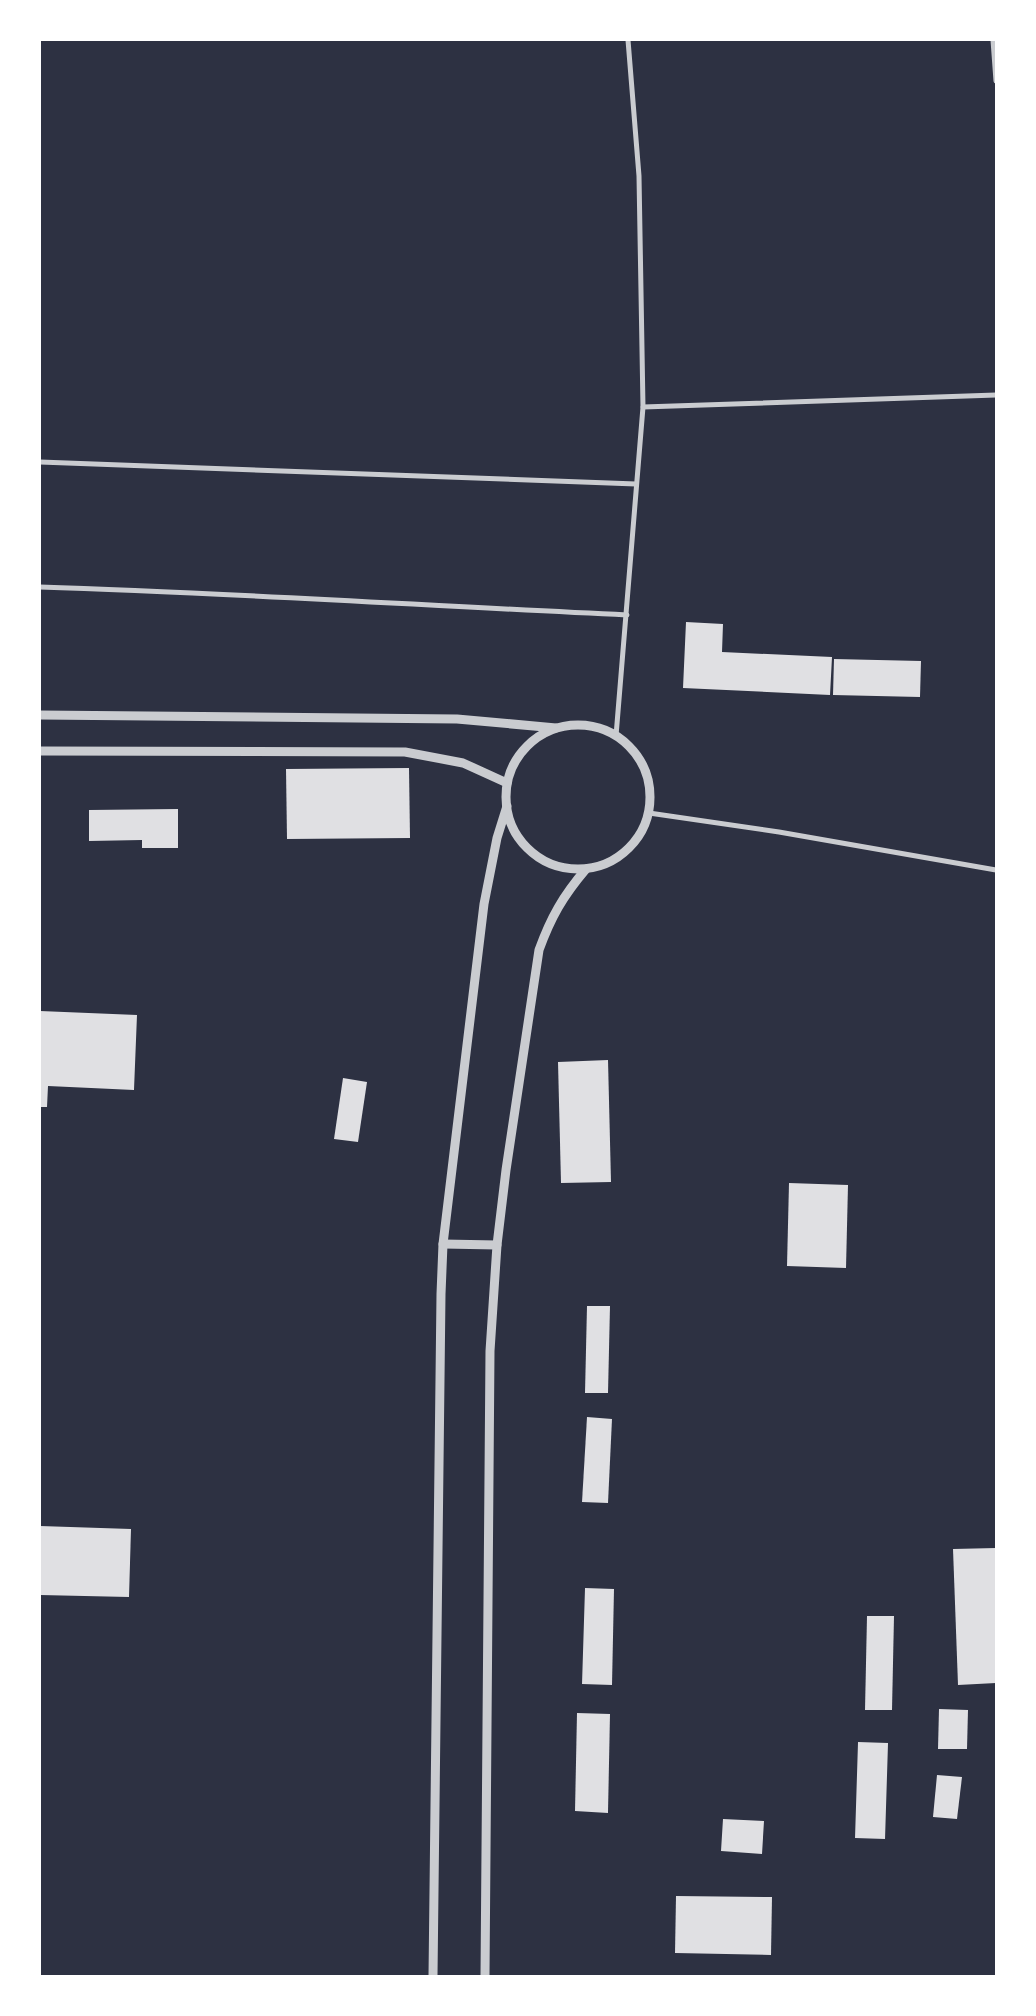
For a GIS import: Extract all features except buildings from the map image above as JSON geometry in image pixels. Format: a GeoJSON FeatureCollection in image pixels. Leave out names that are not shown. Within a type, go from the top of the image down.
{"type":"FeatureCollection","features":[{"type":"Feature","properties":{"kind":"street"},"geometry":{"type":"LineString","coordinates":[[616,736],[643,407],[639,176],[628,40]]}},
{"type":"Feature","properties":{"kind":"street"},"geometry":{"type":"LineString","coordinates":[[994,40],[996,81]]}},
{"type":"Feature","properties":{"kind":"street"},"geometry":{"type":"LineString","coordinates":[[643,407],[996,395]]}},
{"type":"Feature","properties":{"kind":"street"},"geometry":{"type":"LineString","coordinates":[[40,462],[636,484]]}},
{"type":"Feature","properties":{"kind":"street"},"geometry":{"type":"LineString","coordinates":[[40,587],[220,592],[382,604],[627,615]]}},
{"type":"Feature","properties":{"kind":"street"},"geometry":{"type":"LineString","coordinates":[[40,715],[457,719],[556,728],[576,725],[597,728],[616,736],[631,748],[644,768],[650,790],[649,813],[641,834],[627,851],[608,863],[586,869],[564,868],[543,860],[531,851],[512,828],[507,806],[507,783],[516,759],[534,741],[556,728]]}},
{"type":"Feature","properties":{"kind":"street"},"geometry":{"type":"LineString","coordinates":[[40,751],[405,752],[463,762],[507,783]]}},
{"type":"Feature","properties":{"kind":"street"},"geometry":{"type":"LineString","coordinates":[[433,1976],[443,1244],[484,904],[495,846],[507,806]]}},
{"type":"Feature","properties":{"kind":"street"},"geometry":{"type":"LineString","coordinates":[[649,813],[779,832],[996,870]]}},
{"type":"Feature","properties":{"kind":"street"},"geometry":{"type":"LineString","coordinates":[[485,1976],[490,1351],[497,1245],[539,950],[550,920],[561,900],[586,869]]}},
{"type":"Feature","properties":{"kind":"street"},"geometry":{"type":"LineString","coordinates":[[443,1244],[497,1245]]}}]}
